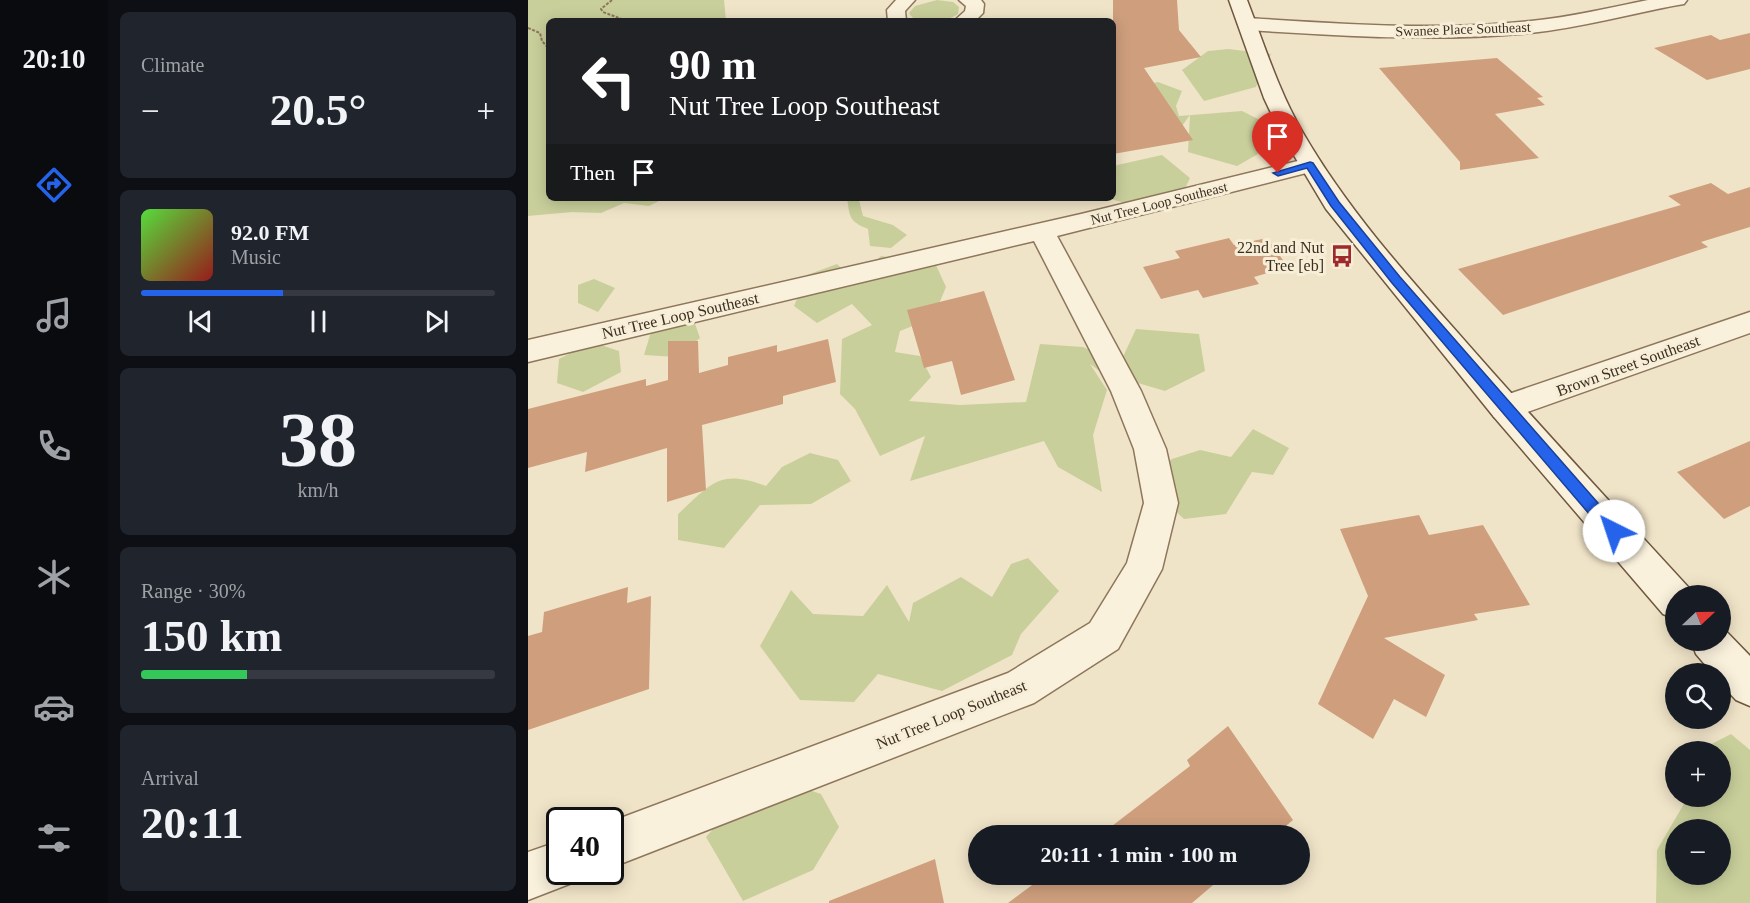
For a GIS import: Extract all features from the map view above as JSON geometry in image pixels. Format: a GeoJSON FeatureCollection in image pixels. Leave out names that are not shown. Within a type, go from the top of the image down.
{"type":"FeatureCollection","features":[{"type":"Feature","properties":{"kind":"street"},"geometry":{"type":"LineString","coordinates":[[897,18],[896,10],[906,0]]}},
{"type":"Feature","properties":{"kind":"street"},"geometry":{"type":"LineString","coordinates":[[967,18],[974,13],[975,4],[968,0]]}},
{"type":"Feature","properties":{"kind":"street"},"geometry":{"type":"LineString","coordinates":[[1238,0],[1275,98],[1310,165],[1348,221],[1505,408],[1665,589]]}},
{"type":"Feature","properties":{"kind":"street","name":"Swanee Place Southeast"},"geometry":{"type":"LineString","coordinates":[[1247,24],[1374,32],[1436,33],[1529,27],[1587,19],[1630,4],[1678,0]]}},
{"type":"Feature","properties":{"kind":"street","name":"Nut Tree Loop Southeast"},"geometry":{"type":"LineString","coordinates":[[528,351],[1042,231],[1310,165]]}},
{"type":"Feature","properties":{"kind":"street","name":"Nut Tree Loop Southeast"},"geometry":{"type":"LineString","coordinates":[[624,839],[1020,689],[1104,636],[1144,569],[1161,503],[1150,448],[1126,391],[1042,231]]}},
{"type":"Feature","properties":{"kind":"street","name":"Brown Street Southeast"},"geometry":{"type":"LineString","coordinates":[[1505,408],[1750,322]]}},
{"type":"Feature","properties":{"kind":"street"},"geometry":{"type":"LineString","coordinates":[[1720,651],[1750,686]]}},
{"type":"Feature","properties":{"kind":"street"},"geometry":{"type":"LineString","coordinates":[[528,876],[546,869]]}},
{"type":"Feature","properties":{"kind":"path"},"geometry":{"type":"LineString","coordinates":[[612,0],[601,9],[619,18]]}},
{"type":"Feature","properties":{"kind":"path"},"geometry":{"type":"LineString","coordinates":[[528,28],[540,33],[546,46]]}},
{"type":"Feature","properties":{"kind":"green space"},"geometry":{"type":"Polygon","coordinates":[[[528,0],[724,0],[726,18],[546,18],[546,201],[659,201],[649,206],[624,203],[601,213],[572,212],[528,216],[528,0]]]}},
{"type":"Feature","properties":{"kind":"green space"},"geometry":{"type":"Polygon","coordinates":[[[937,0],[953,2],[959,7],[958,14],[948,18],[913,18],[909,13],[915,6],[937,0]]]}},
{"type":"Feature","properties":{"kind":"green space"},"geometry":{"type":"Polygon","coordinates":[[[1228,49],[1271,54],[1256,87],[1204,101],[1182,70],[1208,51],[1228,49]]]}},
{"type":"Feature","properties":{"kind":"green space"},"geometry":{"type":"Polygon","coordinates":[[[1158,82],[1182,91],[1176,106],[1179,116],[1190,115],[1179,130],[1116,93],[1116,90],[1158,82]]]}},
{"type":"Feature","properties":{"kind":"green space"},"geometry":{"type":"Polygon","coordinates":[[[1242,111],[1266,123],[1272,146],[1237,166],[1188,152],[1190,115],[1242,111]]]}},
{"type":"Feature","properties":{"kind":"green space"},"geometry":{"type":"Polygon","coordinates":[[[1162,155],[1190,178],[1176,207],[1124,203],[1116,200],[1116,165],[1162,155]]]}},
{"type":"Feature","properties":{"kind":"green space"},"geometry":{"type":"Polygon","coordinates":[[[848,201],[859,201],[863,216],[893,225],[907,235],[891,248],[870,246],[868,229],[854,221],[848,201]]]}},
{"type":"Feature","properties":{"kind":"green space"},"geometry":{"type":"Polygon","coordinates":[[[881,256],[936,265],[946,287],[933,318],[900,331],[895,352],[920,356],[931,377],[909,401],[960,405],[1026,402],[1040,344],[1083,347],[1120,363],[1136,329],[1199,334],[1205,371],[1165,391],[1101,372],[1090,364],[1107,390],[1093,435],[1102,492],[1058,467],[1044,441],[910,481],[925,436],[880,456],[855,409],[840,394],[842,339],[872,325],[852,304],[817,323],[794,306],[807,275],[837,264],[855,281],[881,256]]]}},
{"type":"Feature","properties":{"kind":"green space"},"geometry":{"type":"Polygon","coordinates":[[[594,279],[615,288],[598,312],[578,303],[578,285],[594,279]]]}},
{"type":"Feature","properties":{"kind":"green space"},"geometry":{"type":"Polygon","coordinates":[[[669,320],[694,321],[700,338],[676,357],[644,355],[650,335],[669,320]]]}},
{"type":"Feature","properties":{"kind":"green space"},"geometry":{"type":"Polygon","coordinates":[[[592,342],[619,351],[621,372],[583,392],[557,383],[559,359],[592,342]]]}},
{"type":"Feature","properties":{"kind":"green space"},"geometry":{"type":"Polygon","coordinates":[[[1253,429],[1289,448],[1273,475],[1252,472],[1226,514],[1184,519],[1142,480],[1172,459],[1200,450],[1231,457],[1253,429]]]}},
{"type":"Feature","properties":{"kind":"green space"},"geometry":{"type":"Polygon","coordinates":[[[810,453],[838,460],[851,481],[811,504],[760,505],[724,548],[678,540],[678,514],[708,487],[726,479],[750,481],[766,486],[782,467],[810,453]]]}},
{"type":"Feature","properties":{"kind":"green space"},"geometry":{"type":"Polygon","coordinates":[[[1028,558],[1059,591],[1021,634],[1012,655],[942,691],[878,674],[854,702],[800,700],[760,646],[791,590],[813,614],[863,616],[887,585],[909,622],[913,603],[961,577],[992,597],[1011,564],[1028,558]]]}},
{"type":"Feature","properties":{"kind":"green space"},"geometry":{"type":"Polygon","coordinates":[[[1731,734],[1750,750],[1750,903],[1656,903],[1657,850],[1665,836],[1665,885],[1731,885],[1731,819],[1675,819],[1682,807],[1731,807],[1731,741],[1717,741],[1731,734]]]}},
{"type":"Feature","properties":{"kind":"green space"},"geometry":{"type":"Polygon","coordinates":[[[761,774],[821,794],[839,827],[813,870],[743,901],[706,837],[761,774]]]}},
{"type":"Feature","properties":{"kind":"building"},"geometry":{"type":"Polygon","coordinates":[[[1113,0],[1177,0],[1179,30],[1201,57],[1144,68],[1193,140],[1116,153],[1116,18],[1113,18],[1113,0]]]}},
{"type":"Feature","properties":{"kind":"building"},"geometry":{"type":"Polygon","coordinates":[[[1750,33],[1750,69],[1707,80],[1654,48],[1711,35],[1720,40],[1750,33]]]}},
{"type":"Feature","properties":{"kind":"building"},"geometry":{"type":"Polygon","coordinates":[[[1497,58],[1543,97],[1537,98],[1545,105],[1495,114],[1539,158],[1460,170],[1460,162],[1379,68],[1497,58]]]}},
{"type":"Feature","properties":{"kind":"building"},"geometry":{"type":"Polygon","coordinates":[[[1711,183],[1728,194],[1750,187],[1750,227],[1701,242],[1708,247],[1503,315],[1458,269],[1681,205],[1668,196],[1711,183]]]}},
{"type":"Feature","properties":{"kind":"building"},"geometry":{"type":"Polygon","coordinates":[[[1229,238],[1234,245],[1267,238],[1288,267],[1254,277],[1259,284],[1203,298],[1198,290],[1161,299],[1143,267],[1180,258],[1175,251],[1229,238]]]}},
{"type":"Feature","properties":{"kind":"building"},"geometry":{"type":"Polygon","coordinates":[[[984,291],[1015,380],[961,395],[952,361],[924,368],[907,310],[984,291]]]}},
{"type":"Feature","properties":{"kind":"building"},"geometry":{"type":"Polygon","coordinates":[[[828,339],[836,382],[783,396],[783,404],[702,425],[706,490],[667,502],[667,448],[585,472],[587,452],[528,468],[528,409],[646,379],[646,386],[668,380],[668,341],[698,341],[699,373],[728,365],[728,357],[777,345],[777,352],[828,339]]]}},
{"type":"Feature","properties":{"kind":"building"},"geometry":{"type":"Polygon","coordinates":[[[1750,441],[1750,506],[1724,519],[1677,472],[1750,441]]]}},
{"type":"Feature","properties":{"kind":"building"},"geometry":{"type":"Polygon","coordinates":[[[1419,515],[1429,535],[1483,525],[1530,605],[1474,614],[1478,620],[1384,638],[1445,675],[1426,717],[1394,699],[1373,739],[1318,704],[1368,596],[1340,529],[1419,515]]]}},
{"type":"Feature","properties":{"kind":"building"},"geometry":{"type":"Polygon","coordinates":[[[628,587],[627,603],[651,596],[649,689],[528,730],[528,636],[542,632],[544,612],[628,587]]]}},
{"type":"Feature","properties":{"kind":"building"},"geometry":{"type":"Polygon","coordinates":[[[1228,726],[1293,820],[1287,825],[1113,825],[1190,766],[1187,760],[1228,726]]]}},
{"type":"Feature","properties":{"kind":"building"},"geometry":{"type":"Polygon","coordinates":[[[935,859],[944,903],[829,903],[829,901],[935,859]]]}},
{"type":"Feature","properties":{"kind":"building"},"geometry":{"type":"Polygon","coordinates":[[[1032,885],[1213,885],[1192,903],[1008,903],[1032,885]]]}},
{"type":"Feature","properties":{"kind":"place","name":"22nd and Nut Tree [eb]"},"geometry":{"type":"Point","coordinates":[1342,256]}},
{"type":"Feature","properties":{"kind":"route"},"geometry":{"type":"LineString","coordinates":[[1278,173],[1310,165],[1335,204],[1396,280],[1614,531]]}}]}
